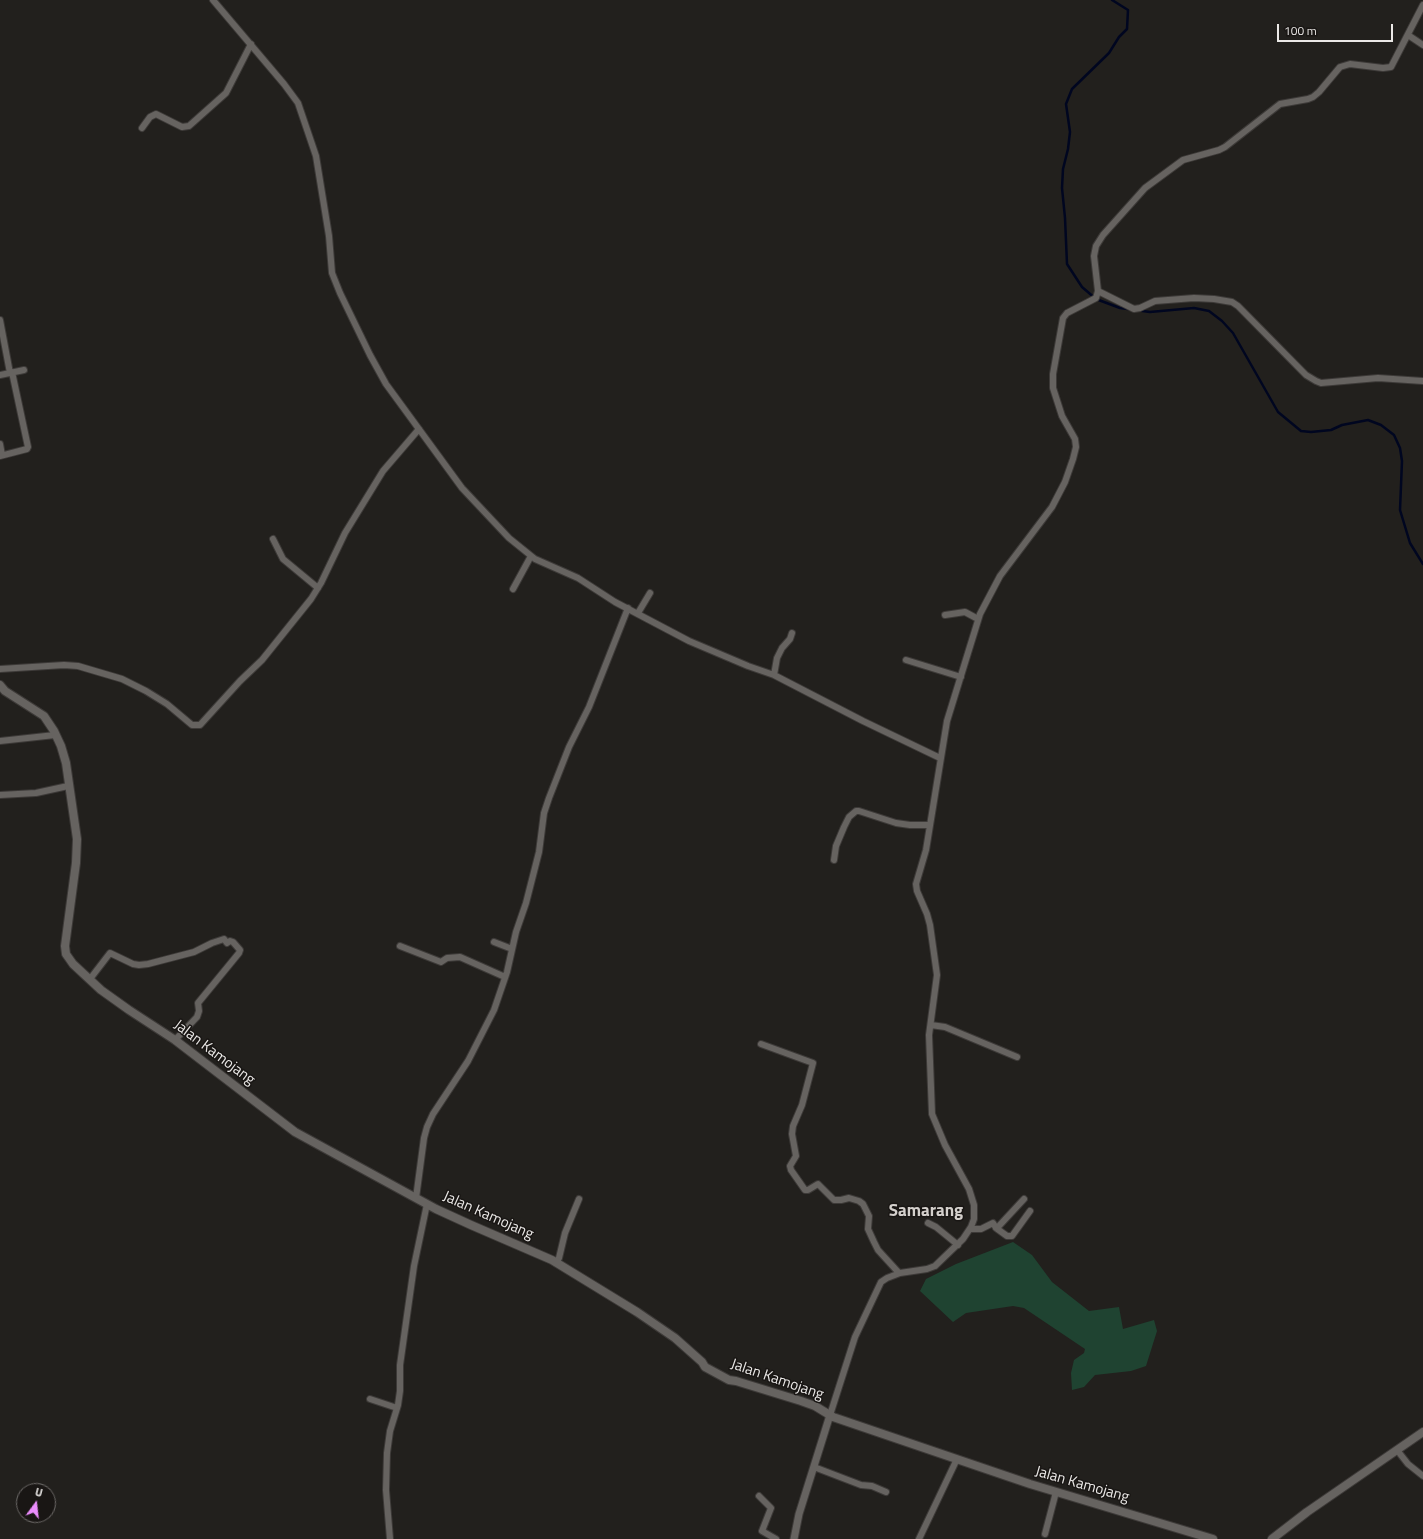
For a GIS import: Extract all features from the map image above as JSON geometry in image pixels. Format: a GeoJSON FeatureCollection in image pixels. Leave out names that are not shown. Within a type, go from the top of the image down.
{"type":"FeatureCollection","features":[{"type":"Feature","properties":{"kind":"main road","name":"Jalan Kamojang"},"geometry":{"type":"LineString","coordinates":[[0,685],[5,691],[44,716],[49,722],[61,746],[66,763],[68,786],[76,826],[76,863],[66,954],[73,964],[114,999],[175,1040],[295,1132],[427,1204],[556,1263],[637,1312],[675,1338],[702,1362],[705,1367],[724,1378],[801,1401],[815,1406],[830,1416],[1056,1492],[1141,1516],[1213,1539]]}},
{"type":"Feature","properties":{"kind":"main road"},"geometry":{"type":"LineString","coordinates":[[1272,1539],[1307,1512],[1423,1432]]}},
{"type":"Feature","properties":{"kind":"street"},"geometry":{"type":"LineString","coordinates":[[213,0],[251,44],[298,103],[316,156],[328,229],[332,273],[370,355],[386,384],[462,488],[509,538],[531,556],[578,578],[615,602],[688,641],[774,675],[863,721],[940,758]]}},
{"type":"Feature","properties":{"kind":"street"},"geometry":{"type":"LineString","coordinates":[[794,1539],[799,1514],[852,1344],[878,1286],[884,1279],[899,1273],[933,1268],[940,1263],[958,1244],[970,1229],[974,1219],[974,1204],[970,1192],[945,1145],[932,1114],[930,1046],[937,975],[929,920],[916,887],[926,850],[947,721],[978,619],[1000,576],[1052,507],[1072,466],[1076,447],[1074,439],[1059,408],[1053,390],[1053,378],[1063,318],[1067,313],[1096,298],[1098,291],[1094,256],[1096,246],[1103,235],[1145,188],[1183,160],[1225,147],[1280,104],[1313,97],[1340,67],[1350,64],[1383,68],[1391,67],[1423,5]]}},
{"type":"Feature","properties":{"kind":"street"},"geometry":{"type":"LineString","coordinates":[[1408,35],[1423,46]]}},
{"type":"Feature","properties":{"kind":"street"},"geometry":{"type":"LineString","coordinates":[[142,128],[150,117],[156,114],[182,128],[190,126],[226,93],[251,44]]}},
{"type":"Feature","properties":{"kind":"street"},"geometry":{"type":"LineString","coordinates":[[1098,291],[1134,309],[1161,300],[1194,298],[1232,302],[1238,306],[1306,375],[1321,383],[1378,378],[1423,381]]}},
{"type":"Feature","properties":{"kind":"street"},"geometry":{"type":"LineString","coordinates":[[0,320],[28,447],[27,449],[1,455],[0,444]]}},
{"type":"Feature","properties":{"kind":"street"},"geometry":{"type":"LineString","coordinates":[[0,375],[24,370]]}},
{"type":"Feature","properties":{"kind":"street"},"geometry":{"type":"LineString","coordinates":[[0,669],[64,665],[78,666],[122,679],[146,690],[167,704],[192,725],[198,726],[262,660],[307,604],[318,588],[345,533],[383,471],[419,429]]}},
{"type":"Feature","properties":{"kind":"street"},"geometry":{"type":"LineString","coordinates":[[273,539],[283,559],[318,588]]}},
{"type":"Feature","properties":{"kind":"street"},"geometry":{"type":"LineString","coordinates":[[513,589],[531,556]]}},
{"type":"Feature","properties":{"kind":"street"},"geometry":{"type":"LineString","coordinates":[[638,613],[650,593]]}},
{"type":"Feature","properties":{"kind":"street"},"geometry":{"type":"LineString","coordinates":[[416,1198],[424,1138],[430,1120],[474,1051],[494,1010],[505,978],[539,852],[544,813],[549,798],[572,741],[589,707],[628,608]]}},
{"type":"Feature","properties":{"kind":"street"},"geometry":{"type":"LineString","coordinates":[[945,615],[965,612],[978,619]]}},
{"type":"Feature","properties":{"kind":"street"},"geometry":{"type":"LineString","coordinates":[[774,675],[777,658],[782,648],[790,639],[792,633]]}},
{"type":"Feature","properties":{"kind":"street"},"geometry":{"type":"LineString","coordinates":[[906,660],[961,677]]}},
{"type":"Feature","properties":{"kind":"street"},"geometry":{"type":"LineString","coordinates":[[0,741],[55,735]]}},
{"type":"Feature","properties":{"kind":"street"},"geometry":{"type":"LineString","coordinates":[[0,795],[36,793],[68,786]]}},
{"type":"Feature","properties":{"kind":"street"},"geometry":{"type":"LineString","coordinates":[[834,860],[836,846],[849,817],[856,811],[896,823],[930,825]]}},
{"type":"Feature","properties":{"kind":"street"},"geometry":{"type":"LineString","coordinates":[[90,979],[110,953],[136,965],[194,952],[224,938],[227,943],[230,941],[233,942],[240,950],[240,953],[198,1004],[199,1011],[197,1017],[175,1040]]}},
{"type":"Feature","properties":{"kind":"street"},"geometry":{"type":"LineString","coordinates":[[494,942],[512,949]]}},
{"type":"Feature","properties":{"kind":"street"},"geometry":{"type":"LineString","coordinates":[[400,946],[441,962],[447,958],[460,957],[505,978]]}},
{"type":"Feature","properties":{"kind":"street"},"geometry":{"type":"LineString","coordinates":[[931,1025],[945,1028],[1017,1057]]}},
{"type":"Feature","properties":{"kind":"street"},"geometry":{"type":"LineString","coordinates":[[761,1044],[813,1063],[802,1105],[792,1126],[796,1156],[790,1167],[791,1170],[804,1190],[819,1184],[834,1200],[850,1198],[863,1204],[869,1216],[868,1229],[878,1250],[899,1273]]}},
{"type":"Feature","properties":{"kind":"street"},"geometry":{"type":"LineString","coordinates":[[556,1263],[559,1258],[565,1233],[579,1199]]}},
{"type":"Feature","properties":{"kind":"street"},"geometry":{"type":"LineString","coordinates":[[996,1228],[998,1228],[1024,1199]]}},
{"type":"Feature","properties":{"kind":"street"},"geometry":{"type":"LineString","coordinates":[[390,1539],[386,1490],[387,1453],[390,1430],[397,1408],[400,1391],[401,1360],[414,1266],[427,1204]]}},
{"type":"Feature","properties":{"kind":"street"},"geometry":{"type":"LineString","coordinates":[[970,1229],[981,1229],[993,1223],[996,1228],[1007,1236],[1012,1236],[1030,1211]]}},
{"type":"Feature","properties":{"kind":"street"},"geometry":{"type":"LineString","coordinates":[[928,1223],[936,1227],[958,1244]]}},
{"type":"Feature","properties":{"kind":"street"},"geometry":{"type":"LineString","coordinates":[[370,1399],[397,1408]]}},
{"type":"Feature","properties":{"kind":"street"},"geometry":{"type":"LineString","coordinates":[[1397,1450],[1408,1464],[1423,1476]]}},
{"type":"Feature","properties":{"kind":"street"},"geometry":{"type":"LineString","coordinates":[[919,1539],[957,1459]]}},
{"type":"Feature","properties":{"kind":"street"},"geometry":{"type":"LineString","coordinates":[[814,1467],[861,1485],[872,1486],[886,1492]]}},
{"type":"Feature","properties":{"kind":"street"},"geometry":{"type":"LineString","coordinates":[[1045,1534],[1056,1492]]}},
{"type":"Feature","properties":{"kind":"street"},"geometry":{"type":"LineString","coordinates":[[759,1496],[771,1508],[762,1531],[776,1539]]}},
{"type":"Feature","properties":{"kind":"green space"},"geometry":{"type":"Polygon","coordinates":[[[1013,1242],[1032,1255],[1052,1282],[1089,1311],[1119,1307],[1123,1329],[1154,1320],[1157,1331],[1146,1366],[1131,1371],[1095,1375],[1084,1387],[1072,1390],[1071,1373],[1074,1360],[1084,1353],[1085,1349],[1024,1308],[1013,1306],[966,1313],[953,1322],[920,1291],[926,1279],[956,1264],[1013,1242]]]}},
{"type":"Feature","properties":{"kind":"waterway"},"geometry":{"type":"LineString","coordinates":[[1112,0],[1128,10],[1127,29],[1119,37],[1109,53],[1072,89],[1066,104],[1070,132],[1063,169],[1062,188],[1067,264],[1082,287],[1096,299],[1120,308],[1150,312],[1194,308],[1209,311],[1222,321],[1233,333],[1278,412],[1301,431],[1311,432],[1331,430],[1342,425],[1368,420],[1381,425],[1394,435],[1400,448],[1402,461],[1400,510],[1410,543],[1423,564]]}},
{"type":"Feature","properties":{"kind":"district","name":"Samarang"},"geometry":{"type":"Point","coordinates":[926,1212]}}]}
